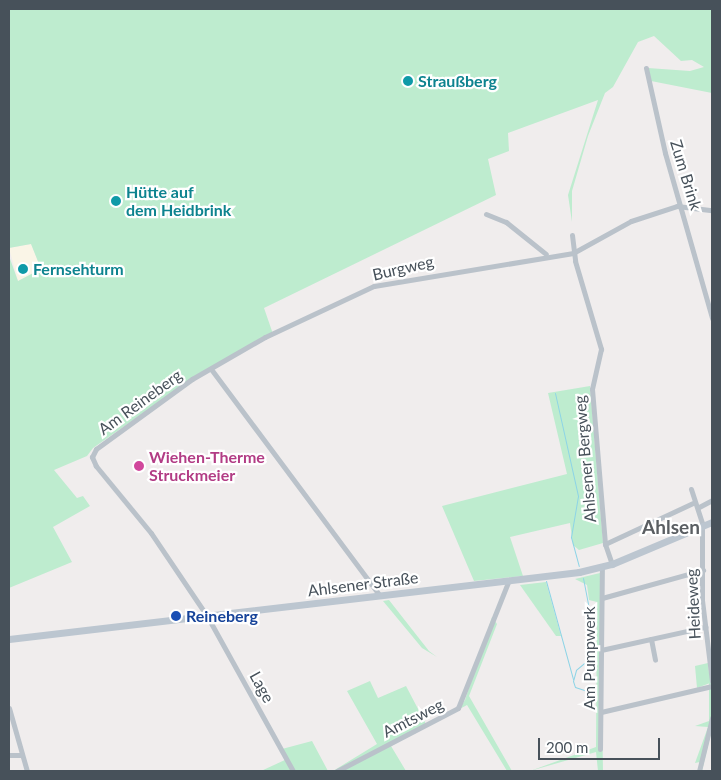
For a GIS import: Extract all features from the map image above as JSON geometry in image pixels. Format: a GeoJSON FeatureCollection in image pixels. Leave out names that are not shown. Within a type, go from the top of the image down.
{"type":"FeatureCollection","features":[{"type":"Feature","properties":{"kind":"main road","name":"Ahlsener Straße"},"geometry":{"type":"LineString","coordinates":[[9,639],[380,596],[602,567],[712,522]]}},
{"type":"Feature","properties":{"kind":"street","name":"Zum Brink"},"geometry":{"type":"LineString","coordinates":[[646,68],[712,318]]}},
{"type":"Feature","properties":{"kind":"street","name":"Burgweg"},"geometry":{"type":"LineString","coordinates":[[274,334],[386,281],[546,254],[573,253],[631,221],[682,206],[712,210]]}},
{"type":"Feature","properties":{"kind":"street"},"geometry":{"type":"LineString","coordinates":[[486,214],[506,222],[546,254]]}},
{"type":"Feature","properties":{"kind":"street","name":"Ahlsener Bergweg"},"geometry":{"type":"LineString","coordinates":[[572,235],[573,253],[601,349],[592,389],[605,544],[612,564]]}},
{"type":"Feature","properties":{"kind":"street","name":"Am Reineberg"},"geometry":{"type":"LineString","coordinates":[[207,616],[92,457],[96,449],[211,369],[274,334]]}},
{"type":"Feature","properties":{"kind":"street"},"geometry":{"type":"LineString","coordinates":[[211,369],[380,596]]}},
{"type":"Feature","properties":{"kind":"street"},"geometry":{"type":"LineString","coordinates":[[691,489],[693,503],[699,507],[712,500]]}},
{"type":"Feature","properties":{"kind":"street"},"geometry":{"type":"LineString","coordinates":[[605,544],[693,503]]}},
{"type":"Feature","properties":{"kind":"street","name":"Heideweg"},"geometry":{"type":"LineString","coordinates":[[699,507],[702,526],[704,626],[712,664],[712,681]]}},
{"type":"Feature","properties":{"kind":"street","name":"Am Pumpwerk"},"geometry":{"type":"LineString","coordinates":[[600,750],[602,567]]}},
{"type":"Feature","properties":{"kind":"street"},"geometry":{"type":"LineString","coordinates":[[602,598],[703,570]]}},
{"type":"Feature","properties":{"kind":"street","name":"Amtsweg"},"geometry":{"type":"LineString","coordinates":[[337,771],[458,708],[510,580]]}},
{"type":"Feature","properties":{"kind":"street","name":"Lage"},"geometry":{"type":"LineString","coordinates":[[207,616],[293,771]]}},
{"type":"Feature","properties":{"kind":"street"},"geometry":{"type":"LineString","coordinates":[[601,650],[704,626]]}},
{"type":"Feature","properties":{"kind":"street"},"geometry":{"type":"LineString","coordinates":[[651,639],[655,660]]}},
{"type":"Feature","properties":{"kind":"street"},"geometry":{"type":"LineString","coordinates":[[601,712],[712,686]]}},
{"type":"Feature","properties":{"kind":"street"},"geometry":{"type":"LineString","coordinates":[[9,708],[27,771]]}},
{"type":"Feature","properties":{"kind":"street"},"geometry":{"type":"LineString","coordinates":[[699,771],[712,718]]}},
{"type":"Feature","properties":{"kind":"street"},"geometry":{"type":"LineString","coordinates":[[9,755],[22,755]]}},
{"type":"Feature","properties":{"kind":"shaded area"},"geometry":{"type":"Polygon","coordinates":[[[31,244],[41,269],[18,281],[9,248],[31,244]]]}},
{"type":"Feature","properties":{"kind":"green space"},"geometry":{"type":"Polygon","coordinates":[[[9,9],[712,9],[712,93],[651,81],[648,68],[690,71],[704,67],[692,60],[681,61],[654,36],[638,42],[613,87],[605,93],[588,136],[572,191],[572,222],[568,195],[598,100],[508,133],[509,151],[488,159],[496,195],[264,308],[273,334],[165,398],[93,448],[87,456],[54,470],[77,498],[83,496],[90,506],[53,527],[72,562],[9,588],[9,256],[18,281],[41,269],[31,244],[9,248],[9,9]]]}},
{"type":"Feature","properties":{"kind":"green space"},"geometry":{"type":"Polygon","coordinates":[[[590,386],[603,543],[579,550],[573,545],[570,523],[510,537],[523,576],[474,581],[442,506],[567,474],[548,393],[590,386]]]}},
{"type":"Feature","properties":{"kind":"green space"},"geometry":{"type":"Polygon","coordinates":[[[600,573],[603,771],[598,771],[596,752],[530,771],[596,747],[597,602],[589,600],[587,585],[575,579],[600,573]]]}},
{"type":"Feature","properties":{"kind":"green space"},"geometry":{"type":"Polygon","coordinates":[[[546,582],[561,636],[556,636],[520,585],[546,582]]]}},
{"type":"Feature","properties":{"kind":"green space"},"geometry":{"type":"Polygon","coordinates":[[[389,600],[429,651],[437,657],[422,648],[383,601],[389,600]]]}},
{"type":"Feature","properties":{"kind":"green space"},"geometry":{"type":"Polygon","coordinates":[[[492,617],[497,624],[469,696],[512,771],[507,771],[467,705],[391,746],[406,771],[333,771],[377,744],[347,691],[370,681],[378,698],[406,686],[427,726],[459,709],[465,700],[492,617]]]}},
{"type":"Feature","properties":{"kind":"green space"},"geometry":{"type":"Polygon","coordinates":[[[708,663],[710,683],[697,688],[695,666],[708,663]]]}},
{"type":"Feature","properties":{"kind":"green space"},"geometry":{"type":"Polygon","coordinates":[[[709,663],[712,663],[712,729],[702,771],[698,771],[700,762],[695,763],[708,727],[695,726],[709,721],[709,663]]]}},
{"type":"Feature","properties":{"kind":"green space"},"geometry":{"type":"Polygon","coordinates":[[[312,741],[328,771],[261,771],[287,759],[282,749],[312,741]]]}},
{"type":"Feature","properties":{"kind":"waterway"},"geometry":{"type":"LineString","coordinates":[[555,393],[578,496],[571,537],[579,566]]}},
{"type":"Feature","properties":{"kind":"waterway"},"geometry":{"type":"LineString","coordinates":[[583,578],[590,614],[589,659],[576,670],[573,681],[575,687],[594,693]]}},
{"type":"Feature","properties":{"kind":"waterway"},"geometry":{"type":"LineString","coordinates":[[546,581],[573,679]]}},
{"type":"Feature","properties":{"kind":"place","name":"Straußberg"},"geometry":{"type":"Point","coordinates":[408,81]}},
{"type":"Feature","properties":{"kind":"place","name":"Hütte auf dem Heidbrink"},"geometry":{"type":"Point","coordinates":[116,201]}},
{"type":"Feature","properties":{"kind":"place","name":"Fernsehturm"},"geometry":{"type":"Point","coordinates":[23,269]}},
{"type":"Feature","properties":{"kind":"place","name":"Wiehen-Therme Struckmeier"},"geometry":{"type":"Point","coordinates":[139,466]}},
{"type":"Feature","properties":{"kind":"place","name":"Reineberg"},"geometry":{"type":"Point","coordinates":[176,616]}},
{"type":"Feature","properties":{"kind":"district","name":"Ahlsen"},"geometry":{"type":"Point","coordinates":[671,527]}}]}
